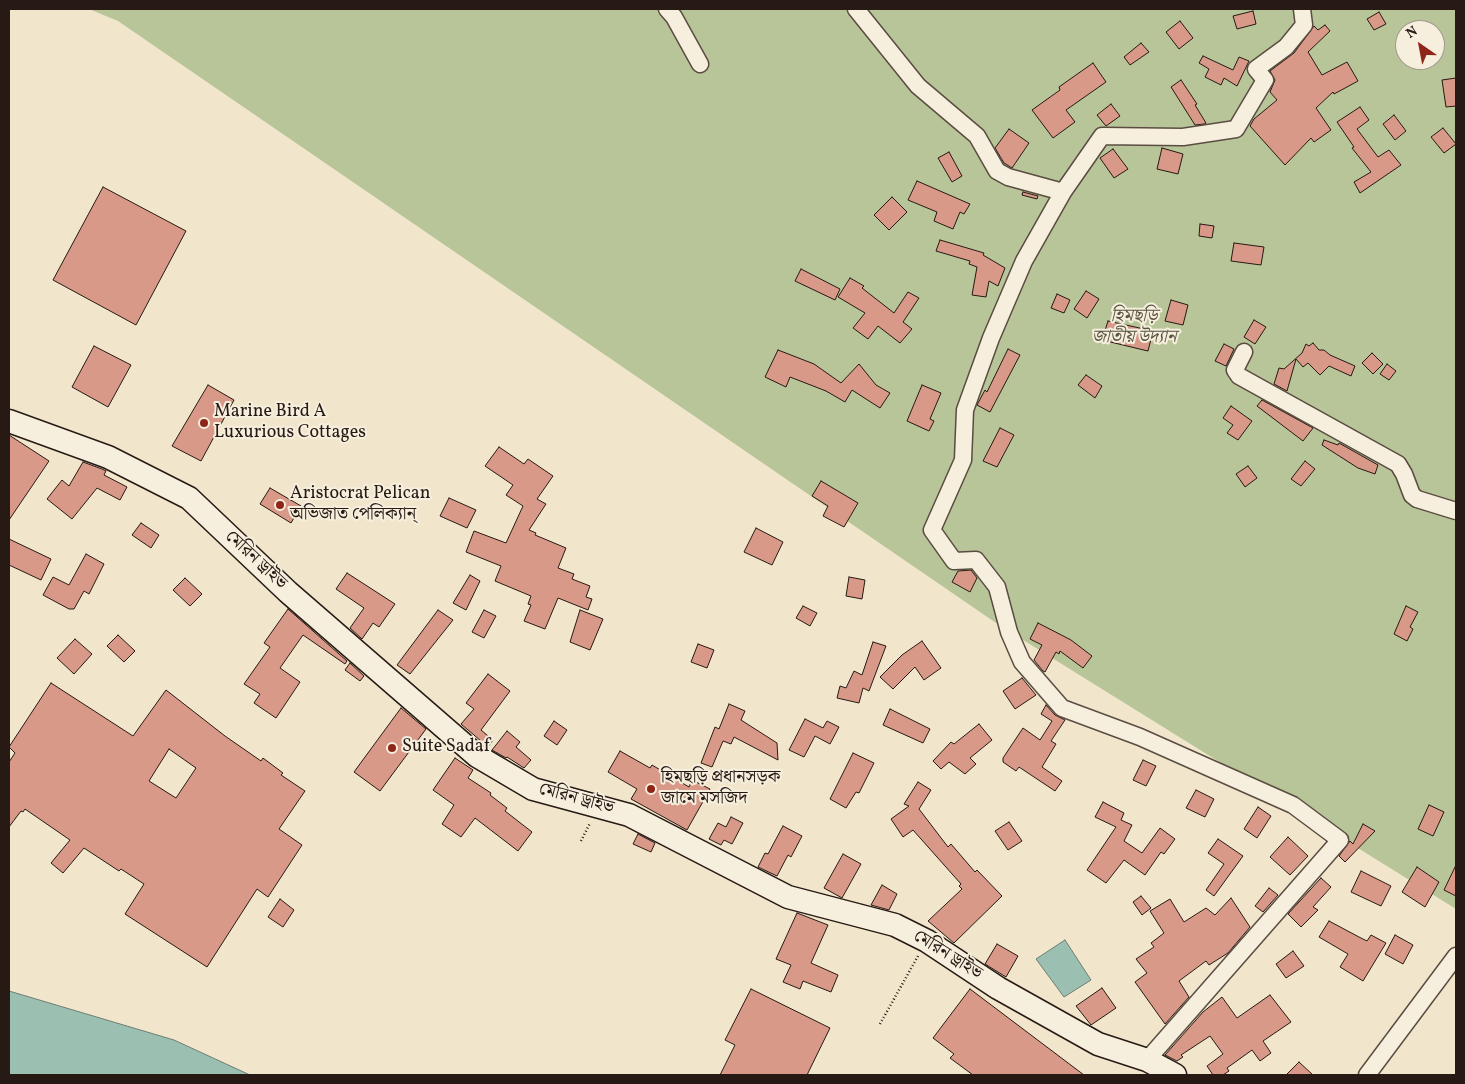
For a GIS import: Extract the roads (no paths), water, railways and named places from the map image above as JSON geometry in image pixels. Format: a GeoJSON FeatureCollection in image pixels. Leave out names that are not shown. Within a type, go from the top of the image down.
{"type":"FeatureCollection","features":[{"type":"Feature","properties":{"kind":"main road","name":"মেরিন ড্রাইভ"},"geometry":{"type":"LineString","coordinates":[[9,421],[108,456],[189,498],[288,592],[477,756],[533,789],[629,815],[788,897],[895,925],[926,941],[998,988],[1098,1044],[1147,1060],[1174,1075]]}},
{"type":"Feature","properties":{"kind":"street"},"geometry":{"type":"LineString","coordinates":[[667,9],[674,17],[700,64]]}},
{"type":"Feature","properties":{"kind":"street"},"geometry":{"type":"LineString","coordinates":[[856,9],[918,86],[977,136],[997,171],[1008,177],[1063,192]]}},
{"type":"Feature","properties":{"kind":"street"},"geometry":{"type":"LineString","coordinates":[[1147,1060],[1340,840],[1293,805],[1140,737],[1062,708],[1022,662],[1009,632],[997,586],[976,560],[954,561],[932,530],[963,460],[965,410],[991,338],[1024,261],[1063,192],[1102,136],[1183,137],[1236,130],[1265,80],[1256,69],[1286,47],[1304,25],[1302,9]]}},
{"type":"Feature","properties":{"kind":"street"},"geometry":{"type":"LineString","coordinates":[[1244,352],[1235,370],[1238,376],[1398,464],[1412,495],[1416,499],[1456,511]]}},
{"type":"Feature","properties":{"kind":"street"},"geometry":{"type":"LineString","coordinates":[[1367,1075],[1456,956]]}},
{"type":"Feature","properties":{"kind":"place","name":"Marine Bird A Luxurious Cottages"},"geometry":{"type":"Point","coordinates":[204,423]}},
{"type":"Feature","properties":{"kind":"place","name":"Aristocrat Pelican অভিজাত পেলিক্যান্"},"geometry":{"type":"Point","coordinates":[280,505]}},
{"type":"Feature","properties":{"kind":"place","name":"Suite Sadaf"},"geometry":{"type":"Point","coordinates":[392,748]}},
{"type":"Feature","properties":{"kind":"place","name":"হিমছড়ি প্রধানসড়ক জামে মসজিদ"},"geometry":{"type":"Point","coordinates":[651,789]}},
{"type":"Feature","properties":{"kind":"park label","name":"হিমছড়ি জাতীয় উদ্যান"},"geometry":{"type":"Point","coordinates":[1134,328]}}]}
